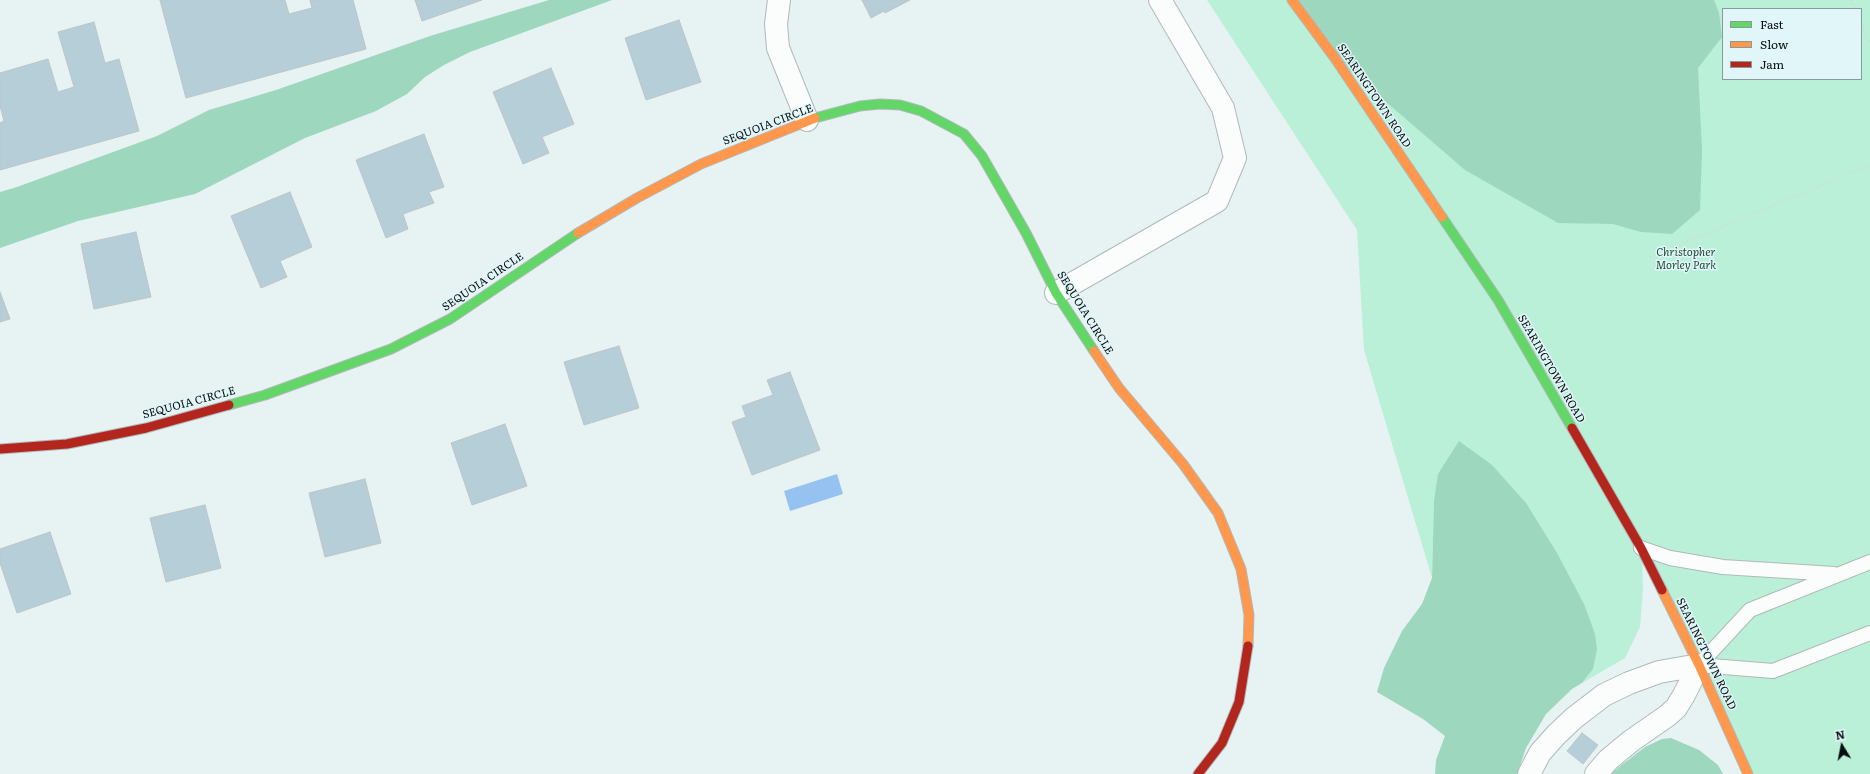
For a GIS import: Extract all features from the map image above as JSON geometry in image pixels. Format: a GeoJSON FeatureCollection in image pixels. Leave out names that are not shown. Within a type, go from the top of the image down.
{"type":"FeatureCollection","features":[{"type":"Feature","properties":{"kind":"street"},"geometry":{"type":"LineString","coordinates":[[779,0],[776,24],[778,48],[807,120]]}},
{"type":"Feature","properties":{"kind":"street"},"geometry":{"type":"LineString","coordinates":[[1056,293],[1217,201],[1235,158],[1223,108],[1160,0]]}},
{"type":"Feature","properties":{"kind":"street","name":"SEARINGTOWN ROAD"},"geometry":{"type":"LineString","coordinates":[[1292,0],[1334,57],[1498,300],[1641,548],[1699,665],[1748,774]]}},
{"type":"Feature","properties":{"kind":"street","name":"SEQUOIA CIRCLE"},"geometry":{"type":"LineString","coordinates":[[0,449],[67,444],[146,428],[265,395],[391,349],[450,319],[562,243],[637,198],[701,164],[807,120],[860,106],[880,104],[900,105],[921,111],[964,134],[982,156],[996,176],[1056,293],[1119,388],[1183,464],[1218,513],[1241,569],[1249,615],[1247,658],[1239,702],[1222,743],[1198,774]]}},
{"type":"Feature","properties":{"kind":"street"},"geometry":{"type":"LineString","coordinates":[[1529,774],[1540,753],[1556,735],[1574,718],[1604,695],[1628,683],[1659,672],[1699,665]]}},
{"type":"Feature","properties":{"kind":"street"},"geometry":{"type":"LineString","coordinates":[[1596,774],[1608,760],[1631,741],[1676,708],[1684,696],[1699,665]]}},
{"type":"Feature","properties":{"kind":"lane"},"geometry":{"type":"LineString","coordinates":[[1641,548],[1670,558],[1716,566],[1838,575]]}},
{"type":"Feature","properties":{"kind":"lane"},"geometry":{"type":"LineString","coordinates":[[1699,665],[1750,610],[1870,562]]}},
{"type":"Feature","properties":{"kind":"lane"},"geometry":{"type":"LineString","coordinates":[[1699,665],[1774,671],[1870,633]]}},
{"type":"Feature","properties":{"kind":"path"},"geometry":{"type":"LineString","coordinates":[[1862,24],[1870,43]]}},
{"type":"Feature","properties":{"kind":"path"},"geometry":{"type":"LineString","coordinates":[[1650,257],[1870,165]]}},
{"type":"Feature","properties":{"kind":"green space"},"geometry":{"type":"Polygon","coordinates":[[[549,0],[612,0],[470,52],[444,65],[425,77],[407,94],[376,111],[305,138],[195,194],[78,221],[0,248],[0,192],[157,136],[209,110],[276,90],[430,36],[549,0]]]}},
{"type":"Feature","properties":{"kind":"green space","name":"Christopher Morley Park"},"geometry":{"type":"Polygon","coordinates":[[[1207,0],[1870,0],[1870,774],[1748,774],[1642,551],[1643,588],[1640,627],[1625,658],[1582,683],[1593,669],[1434,501],[1432,578],[1364,350],[1357,230],[1207,0]]]}},
{"type":"Feature","properties":{"kind":"green space"},"geometry":{"type":"Polygon","coordinates":[[[1292,0],[1714,0],[1719,13],[1722,37],[1698,68],[1702,150],[1700,210],[1672,234],[1641,232],[1613,224],[1558,223],[1465,170],[1334,57],[1292,0]]]}},
{"type":"Feature","properties":{"kind":"green space"},"geometry":{"type":"Polygon","coordinates":[[[1459,441],[1492,465],[1526,503],[1557,553],[1584,604],[1595,634],[1597,649],[1593,669],[1582,683],[1572,689],[1546,714],[1526,748],[1517,774],[1435,774],[1436,760],[1445,736],[1423,719],[1377,692],[1384,668],[1402,631],[1422,604],[1432,578],[1434,501],[1438,474],[1459,441]]]}},
{"type":"Feature","properties":{"kind":"green space"},"geometry":{"type":"Polygon","coordinates":[[[1671,738],[1699,750],[1718,765],[1723,774],[1610,774],[1645,747],[1662,739],[1671,738]]]}},
{"type":"Feature","properties":{"kind":"water"},"geometry":{"type":"Polygon","coordinates":[[[837,474],[843,494],[790,511],[784,491],[837,474]]]}},
{"type":"Feature","properties":{"kind":"building"},"geometry":{"type":"Polygon","coordinates":[[[160,0],[285,0],[289,14],[312,8],[310,0],[353,0],[366,49],[186,98],[160,0]]]}},
{"type":"Feature","properties":{"kind":"building"},"geometry":{"type":"Polygon","coordinates":[[[415,0],[482,0],[422,21],[415,0]]]}},
{"type":"Feature","properties":{"kind":"building"},"geometry":{"type":"Polygon","coordinates":[[[862,0],[910,0],[885,13],[884,11],[871,18],[862,0]]]}},
{"type":"Feature","properties":{"kind":"building"},"geometry":{"type":"Polygon","coordinates":[[[679,20],[701,82],[646,100],[625,38],[679,20]]]}},
{"type":"Feature","properties":{"kind":"building"},"geometry":{"type":"Polygon","coordinates":[[[94,22],[105,63],[119,59],[139,131],[0,170],[0,123],[4,121],[0,106],[0,73],[48,59],[58,92],[74,87],[58,32],[94,22]]]}},
{"type":"Feature","properties":{"kind":"building"},"geometry":{"type":"Polygon","coordinates":[[[551,68],[574,124],[542,137],[549,153],[523,164],[493,92],[551,68]]]}},
{"type":"Feature","properties":{"kind":"building"},"geometry":{"type":"Polygon","coordinates":[[[424,134],[444,187],[429,192],[434,203],[403,214],[408,229],[386,238],[356,160],[424,134]]]}},
{"type":"Feature","properties":{"kind":"building"},"geometry":{"type":"Polygon","coordinates":[[[290,192],[312,247],[280,261],[287,277],[261,288],[231,216],[290,192]]]}},
{"type":"Feature","properties":{"kind":"building"},"geometry":{"type":"Polygon","coordinates":[[[136,232],[151,297],[94,309],[81,244],[136,232]]]}},
{"type":"Feature","properties":{"kind":"building"},"geometry":{"type":"Polygon","coordinates":[[[0,292],[10,319],[0,322],[0,292]]]}},
{"type":"Feature","properties":{"kind":"building"},"geometry":{"type":"Polygon","coordinates":[[[619,346],[639,408],[584,425],[564,362],[619,346]]]}},
{"type":"Feature","properties":{"kind":"building"},"geometry":{"type":"Polygon","coordinates":[[[790,372],[820,450],[752,475],[732,422],[746,417],[742,406],[773,395],[767,380],[790,372]]]}},
{"type":"Feature","properties":{"kind":"building"},"geometry":{"type":"Polygon","coordinates":[[[505,424],[527,486],[472,505],[451,443],[505,424]]]}},
{"type":"Feature","properties":{"kind":"building"},"geometry":{"type":"Polygon","coordinates":[[[365,479],[381,543],[325,557],[309,493],[365,479]]]}},
{"type":"Feature","properties":{"kind":"building"},"geometry":{"type":"Polygon","coordinates":[[[205,505],[221,568],[166,582],[150,518],[205,505]]]}},
{"type":"Feature","properties":{"kind":"building"},"geometry":{"type":"Polygon","coordinates":[[[50,532],[71,594],[17,613],[0,563],[0,549],[50,532]]]}},
{"type":"Feature","properties":{"kind":"building"},"geometry":{"type":"Polygon","coordinates":[[[1582,733],[1598,745],[1583,764],[1567,751],[1582,733]]]}},
{"type":"Feature","properties":{"kind":"traffic: fast"},"geometry":{"type":"LineString","coordinates":[[815,118],[860,106],[880,104],[900,105],[921,111],[964,134],[982,156],[1026,233],[1056,293],[1094,351]]}},
{"type":"Feature","properties":{"kind":"traffic: fast"},"geometry":{"type":"LineString","coordinates":[[1442,217],[1498,300],[1572,428]]}},
{"type":"Feature","properties":{"kind":"traffic: fast"},"geometry":{"type":"LineString","coordinates":[[229,405],[265,395],[391,349],[450,319],[578,233]]}},
{"type":"Feature","properties":{"kind":"traffic: slow"},"geometry":{"type":"LineString","coordinates":[[1292,0],[1334,57],[1442,217]]}},
{"type":"Feature","properties":{"kind":"traffic: slow"},"geometry":{"type":"LineString","coordinates":[[578,233],[637,198],[701,164],[815,118]]}},
{"type":"Feature","properties":{"kind":"traffic: slow"},"geometry":{"type":"LineString","coordinates":[[1094,351],[1119,388],[1183,464],[1218,513],[1241,569],[1249,615],[1248,646]]}},
{"type":"Feature","properties":{"kind":"traffic: slow"},"geometry":{"type":"LineString","coordinates":[[1662,590],[1699,665],[1748,774]]}},
{"type":"Feature","properties":{"kind":"traffic: jam"},"geometry":{"type":"LineString","coordinates":[[0,449],[67,444],[146,428],[229,405]]}},
{"type":"Feature","properties":{"kind":"traffic: jam"},"geometry":{"type":"LineString","coordinates":[[1572,428],[1641,548],[1662,590]]}},
{"type":"Feature","properties":{"kind":"traffic: jam"},"geometry":{"type":"LineString","coordinates":[[1198,774],[1222,743],[1239,702],[1248,646]]}}]}
